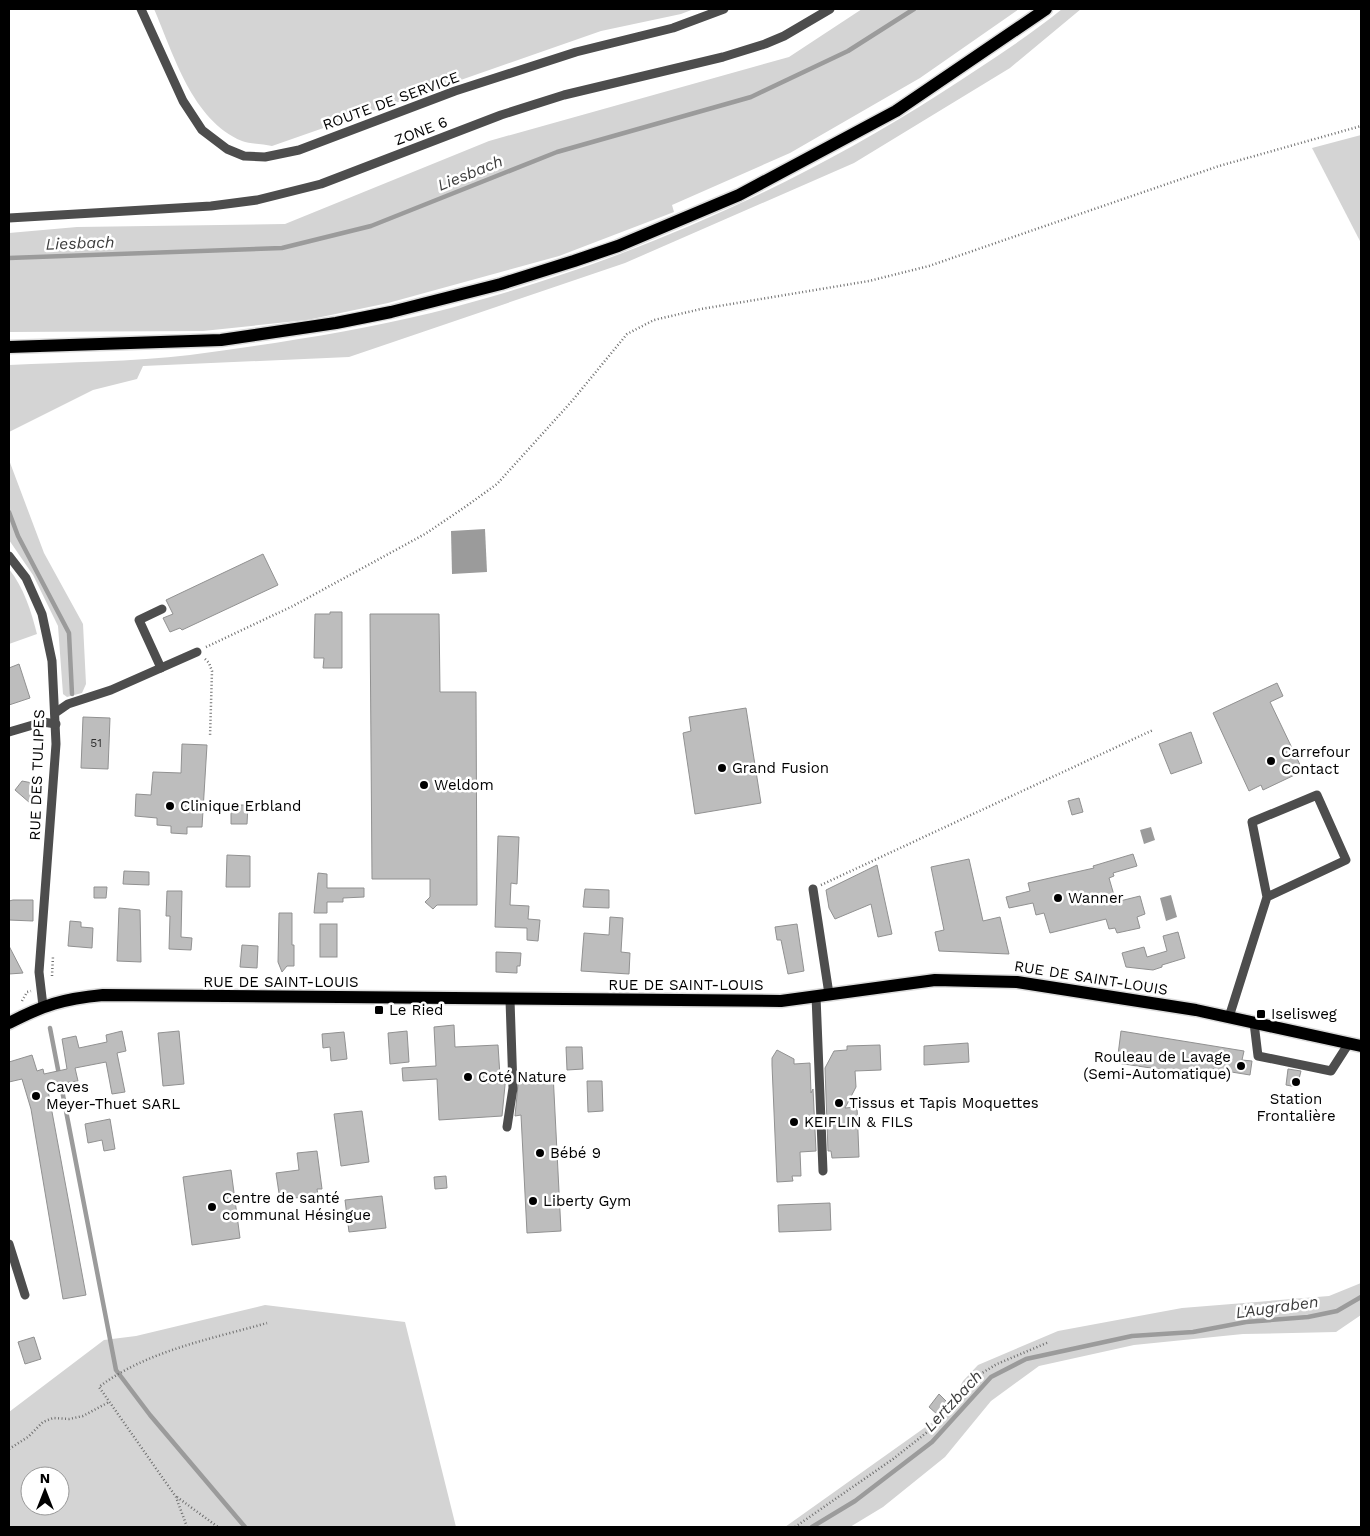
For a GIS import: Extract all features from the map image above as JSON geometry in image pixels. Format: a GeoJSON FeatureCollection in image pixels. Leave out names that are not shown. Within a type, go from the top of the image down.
{"type":"FeatureCollection","features":[{"type":"Feature","properties":{"kind":"main road"},"geometry":{"type":"LineString","coordinates":[[9,347],[221,340],[391,312],[501,284],[565,264],[618,246],[757,186],[896,112],[1046,9]]}},
{"type":"Feature","properties":{"kind":"main road","name":"RUE DE SAINT-LOUIS"},"geometry":{"type":"LineString","coordinates":[[9,1023],[43,1006],[74,998],[102,995],[781,1001],[935,980],[1017,982],[1229,1017],[1355,1044]]}},
{"type":"Feature","properties":{"kind":"street","name":"ROUTE DE SERVICE"},"geometry":{"type":"LineString","coordinates":[[141,9],[183,101],[202,130],[227,149],[244,156],[265,157],[299,150],[455,91],[576,52],[673,28],[724,9]]}},
{"type":"Feature","properties":{"kind":"street","name":"ZONE 6"},"geometry":{"type":"LineString","coordinates":[[9,218],[211,206],[257,200],[321,184],[501,115],[564,95],[723,57],[764,44],[784,36],[830,9]]}},
{"type":"Feature","properties":{"kind":"street","name":"RUE DES TULIPES"},"geometry":{"type":"LineString","coordinates":[[9,556],[26,578],[42,614],[52,661],[56,724],[40,972],[43,1006]]}},
{"type":"Feature","properties":{"kind":"street"},"geometry":{"type":"LineString","coordinates":[[162,609],[139,620],[162,668]]}},
{"type":"Feature","properties":{"kind":"street"},"geometry":{"type":"LineString","coordinates":[[55,713],[68,704],[111,690],[197,652]]}},
{"type":"Feature","properties":{"kind":"street"},"geometry":{"type":"LineString","coordinates":[[9,732],[43,722],[56,724]]}},
{"type":"Feature","properties":{"kind":"street"},"geometry":{"type":"LineString","coordinates":[[1229,1017],[1267,897],[1252,822],[1317,795],[1346,860],[1267,897]]}},
{"type":"Feature","properties":{"kind":"street"},"geometry":{"type":"LineString","coordinates":[[813,889],[829,994]]}},
{"type":"Feature","properties":{"kind":"street"},"geometry":{"type":"LineString","coordinates":[[816,996],[823,1171]]}},
{"type":"Feature","properties":{"kind":"street"},"geometry":{"type":"LineString","coordinates":[[508,1126],[514,1088],[510,1000]]}},
{"type":"Feature","properties":{"kind":"street"},"geometry":{"type":"LineString","coordinates":[[1254,1023],[1258,1056],[1331,1071],[1355,1044]]}},
{"type":"Feature","properties":{"kind":"street"},"geometry":{"type":"LineString","coordinates":[[9,1244],[25,1295]]}},
{"type":"Feature","properties":{"kind":"path"},"geometry":{"type":"LineString","coordinates":[[210,737],[212,671],[209,663],[197,652],[293,606],[424,534],[465,508],[497,484],[572,401],[627,334],[654,320],[700,308],[869,280],[929,266],[1219,166],[1361,126]]}},
{"type":"Feature","properties":{"kind":"path"},"geometry":{"type":"LineString","coordinates":[[813,889],[1153,730]]}},
{"type":"Feature","properties":{"kind":"path"},"geometry":{"type":"LineString","coordinates":[[187,1527],[176,1497],[99,1387],[123,1372],[173,1351],[267,1323]]}},
{"type":"Feature","properties":{"kind":"path"},"geometry":{"type":"LineString","coordinates":[[795,1527],[893,1460],[934,1426],[972,1379],[997,1364],[1049,1342]]}},
{"type":"Feature","properties":{"kind":"path"},"geometry":{"type":"LineString","coordinates":[[9,1449],[28,1437],[43,1422],[53,1418],[70,1419],[83,1416],[109,1402]]}},
{"type":"Feature","properties":{"kind":"path"},"geometry":{"type":"LineString","coordinates":[[176,1497],[218,1527]]}},
{"type":"Feature","properties":{"kind":"shaded area"},"geometry":{"type":"Polygon","coordinates":[[[154,9],[694,9],[681,14],[601,31],[272,146],[242,141],[225,131],[210,118],[197,102],[177,65],[154,9]]]}},
{"type":"Feature","properties":{"kind":"shaded area"},"geometry":{"type":"Polygon","coordinates":[[[862,9],[1019,9],[920,78],[790,153],[672,205],[674,212],[559,256],[388,303],[307,320],[203,331],[9,332],[9,233],[77,227],[285,224],[489,141],[789,57],[862,9]]]}},
{"type":"Feature","properties":{"kind":"shaded area"},"geometry":{"type":"Polygon","coordinates":[[[1062,9],[1081,9],[1010,68],[854,163],[625,263],[349,357],[143,366],[137,379],[93,390],[9,432],[9,365],[190,355],[342,332],[402,320],[498,295],[565,274],[695,224],[759,195],[882,129],[1003,52],[1062,9]]]}},
{"type":"Feature","properties":{"kind":"shaded area"},"geometry":{"type":"Polygon","coordinates":[[[1361,135],[1361,243],[1312,148],[1361,135]]]}},
{"type":"Feature","properties":{"kind":"shaded area"},"geometry":{"type":"Polygon","coordinates":[[[9,460],[44,553],[83,624],[86,684],[82,693],[67,697],[63,694],[58,626],[33,575],[9,540],[9,460]]]}},
{"type":"Feature","properties":{"kind":"shaded area"},"geometry":{"type":"Polygon","coordinates":[[[485,529],[487,572],[452,574],[451,531],[485,529]]]}},
{"type":"Feature","properties":{"kind":"shaded area"},"geometry":{"type":"Polygon","coordinates":[[[9,569],[23,592],[37,634],[9,644],[9,569]]]}},
{"type":"Feature","properties":{"kind":"shaded area"},"geometry":{"type":"Polygon","coordinates":[[[1151,827],[1155,840],[1144,844],[1140,830],[1151,827]]]}},
{"type":"Feature","properties":{"kind":"shaded area"},"geometry":{"type":"Polygon","coordinates":[[[1171,895],[1177,917],[1166,921],[1160,898],[1171,895]]]}},
{"type":"Feature","properties":{"kind":"shaded area"},"geometry":{"type":"Polygon","coordinates":[[[1361,1283],[1361,1315],[1336,1332],[1243,1334],[1134,1345],[1039,1366],[991,1401],[945,1457],[883,1507],[850,1527],[785,1527],[934,1421],[955,1396],[963,1381],[978,1365],[1058,1331],[1182,1308],[1329,1296],[1361,1283]]]}},
{"type":"Feature","properties":{"kind":"shaded area"},"geometry":{"type":"Polygon","coordinates":[[[265,1305],[405,1322],[456,1527],[9,1527],[9,1412],[104,1340],[136,1336],[265,1305]]]}},
{"type":"Feature","properties":{"kind":"building"},"geometry":{"type":"Polygon","coordinates":[[[263,554],[278,585],[182,630],[180,628],[170,632],[163,618],[173,614],[166,600],[263,554]]]}},
{"type":"Feature","properties":{"kind":"building"},"geometry":{"type":"Polygon","coordinates":[[[330,612],[342,612],[342,668],[323,668],[324,658],[314,658],[315,614],[330,614],[330,612]]]}},
{"type":"Feature","properties":{"kind":"building","name":"Weldom"},"geometry":{"type":"Polygon","coordinates":[[[370,614],[439,614],[440,692],[476,692],[477,905],[437,905],[433,909],[425,902],[430,897],[430,879],[372,879],[370,614]]]}},
{"type":"Feature","properties":{"kind":"building"},"geometry":{"type":"Polygon","coordinates":[[[19,664],[30,698],[9,705],[9,668],[19,664]]]}},
{"type":"Feature","properties":{"kind":"building"},"geometry":{"type":"Polygon","coordinates":[[[1277,683],[1283,696],[1270,702],[1303,771],[1263,790],[1261,785],[1249,791],[1213,713],[1277,683]]]}},
{"type":"Feature","properties":{"kind":"building","name":"Grand Fusion"},"geometry":{"type":"Polygon","coordinates":[[[746,708],[761,803],[695,814],[683,733],[691,731],[689,717],[746,708]]]}},
{"type":"Feature","properties":{"kind":"building"},"geometry":{"type":"Polygon","coordinates":[[[83,717],[110,718],[108,769],[81,768],[83,717]]]}},
{"type":"Feature","properties":{"kind":"building"},"geometry":{"type":"Polygon","coordinates":[[[1191,732],[1202,763],[1171,774],[1159,744],[1191,732]]]}},
{"type":"Feature","properties":{"kind":"building","name":"Clinique Erbland"},"geometry":{"type":"Polygon","coordinates":[[[182,744],[207,745],[202,827],[187,827],[187,834],[171,833],[171,826],[157,825],[157,818],[135,816],[136,794],[151,795],[153,772],[181,773],[182,744]]]}},
{"type":"Feature","properties":{"kind":"building"},"geometry":{"type":"Polygon","coordinates":[[[22,781],[43,785],[30,803],[15,790],[22,781]]]}},
{"type":"Feature","properties":{"kind":"building"},"geometry":{"type":"Polygon","coordinates":[[[1079,798],[1083,812],[1072,815],[1068,801],[1079,798]]]}},
{"type":"Feature","properties":{"kind":"building"},"geometry":{"type":"Polygon","coordinates":[[[231,805],[248,805],[247,824],[231,824],[231,805]]]}},
{"type":"Feature","properties":{"kind":"building"},"geometry":{"type":"Polygon","coordinates":[[[498,836],[519,837],[517,884],[511,883],[510,905],[529,906],[528,919],[540,920],[538,941],[527,940],[527,928],[495,927],[498,836]]]}},
{"type":"Feature","properties":{"kind":"building"},"geometry":{"type":"Polygon","coordinates":[[[1133,854],[1137,866],[1113,873],[1114,876],[1109,878],[1116,902],[1140,896],[1145,914],[1137,917],[1140,928],[1117,933],[1115,928],[1109,929],[1106,919],[1050,933],[1044,913],[1036,915],[1033,903],[1009,908],[1006,897],[1030,891],[1028,883],[1094,868],[1093,866],[1133,854]]]}},
{"type":"Feature","properties":{"kind":"building"},"geometry":{"type":"Polygon","coordinates":[[[227,855],[250,856],[250,887],[226,887],[227,855]]]}},
{"type":"Feature","properties":{"kind":"building"},"geometry":{"type":"Polygon","coordinates":[[[969,859],[983,921],[1000,917],[1009,954],[939,951],[935,932],[944,930],[931,867],[969,859]]]}},
{"type":"Feature","properties":{"kind":"building"},"geometry":{"type":"Polygon","coordinates":[[[877,865],[892,934],[878,937],[871,904],[835,919],[829,908],[826,890],[877,865]]]}},
{"type":"Feature","properties":{"kind":"building"},"geometry":{"type":"Polygon","coordinates":[[[124,871],[149,872],[149,885],[123,884],[124,871]]]}},
{"type":"Feature","properties":{"kind":"building"},"geometry":{"type":"Polygon","coordinates":[[[318,873],[327,874],[327,888],[364,888],[364,897],[343,898],[343,902],[327,902],[327,913],[314,913],[318,873]]]}},
{"type":"Feature","properties":{"kind":"building"},"geometry":{"type":"Polygon","coordinates":[[[94,887],[107,887],[106,898],[94,898],[94,887]]]}},
{"type":"Feature","properties":{"kind":"building"},"geometry":{"type":"Polygon","coordinates":[[[585,889],[609,890],[609,908],[583,907],[585,889]]]}},
{"type":"Feature","properties":{"kind":"building"},"geometry":{"type":"Polygon","coordinates":[[[167,891],[182,891],[181,937],[192,938],[191,950],[169,949],[170,916],[166,916],[167,891]]]}},
{"type":"Feature","properties":{"kind":"building"},"geometry":{"type":"Polygon","coordinates":[[[33,900],[33,921],[9,920],[9,901],[33,900]]]}},
{"type":"Feature","properties":{"kind":"building"},"geometry":{"type":"Polygon","coordinates":[[[119,908],[140,910],[141,962],[117,961],[119,908]]]}},
{"type":"Feature","properties":{"kind":"building"},"geometry":{"type":"Polygon","coordinates":[[[279,913],[292,913],[292,945],[294,945],[294,966],[287,966],[282,972],[278,962],[279,913]]]}},
{"type":"Feature","properties":{"kind":"building"},"geometry":{"type":"Polygon","coordinates":[[[610,917],[623,918],[621,952],[630,953],[629,974],[581,971],[584,933],[609,935],[610,917]]]}},
{"type":"Feature","properties":{"kind":"building"},"geometry":{"type":"Polygon","coordinates":[[[70,921],[81,922],[81,927],[93,928],[92,948],[68,946],[70,921]]]}},
{"type":"Feature","properties":{"kind":"building"},"geometry":{"type":"Polygon","coordinates":[[[320,924],[337,924],[337,957],[320,957],[320,924]]]}},
{"type":"Feature","properties":{"kind":"building"},"geometry":{"type":"Polygon","coordinates":[[[797,924],[804,971],[788,974],[781,940],[777,940],[775,927],[797,924]]]}},
{"type":"Feature","properties":{"kind":"building"},"geometry":{"type":"Polygon","coordinates":[[[1178,932],[1185,958],[1162,965],[1162,967],[1153,970],[1126,967],[1122,953],[1144,947],[1147,957],[1167,951],[1163,936],[1178,932]]]}},
{"type":"Feature","properties":{"kind":"building"},"geometry":{"type":"Polygon","coordinates":[[[242,945],[258,946],[257,968],[240,967],[242,945]]]}},
{"type":"Feature","properties":{"kind":"building"},"geometry":{"type":"Polygon","coordinates":[[[9,946],[23,973],[9,974],[9,946]]]}},
{"type":"Feature","properties":{"kind":"building"},"geometry":{"type":"Polygon","coordinates":[[[496,952],[521,953],[520,966],[517,966],[517,973],[496,972],[496,952]]]}},
{"type":"Feature","properties":{"kind":"building","name":"Coté Nature"},"geometry":{"type":"Polygon","coordinates":[[[454,1025],[455,1047],[498,1045],[500,1076],[506,1075],[502,1116],[439,1120],[437,1079],[403,1081],[402,1068],[436,1066],[434,1027],[454,1025]]]}},
{"type":"Feature","properties":{"kind":"building"},"geometry":{"type":"Polygon","coordinates":[[[122,1031],[126,1051],[117,1053],[125,1092],[112,1094],[106,1062],[75,1068],[78,1081],[47,1085],[86,1295],[63,1299],[31,1109],[22,1079],[9,1082],[9,1062],[32,1055],[37,1071],[43,1069],[44,1074],[67,1069],[62,1039],[76,1036],[79,1048],[107,1042],[106,1035],[122,1031]]]}},
{"type":"Feature","properties":{"kind":"building"},"geometry":{"type":"Polygon","coordinates":[[[179,1031],[184,1084],[163,1086],[158,1033],[179,1031]]]}},
{"type":"Feature","properties":{"kind":"building"},"geometry":{"type":"Polygon","coordinates":[[[407,1031],[409,1062],[390,1064],[388,1033],[407,1031]]]}},
{"type":"Feature","properties":{"kind":"building"},"geometry":{"type":"Polygon","coordinates":[[[1121,1031],[1244,1051],[1242,1060],[1252,1061],[1250,1075],[1213,1069],[1212,1077],[1117,1063],[1121,1031]]]}},
{"type":"Feature","properties":{"kind":"building"},"geometry":{"type":"Polygon","coordinates":[[[344,1032],[347,1059],[331,1061],[330,1047],[323,1048],[322,1034],[344,1032]]]}},
{"type":"Feature","properties":{"kind":"building"},"geometry":{"type":"Polygon","coordinates":[[[968,1043],[969,1062],[924,1065],[924,1046],[968,1043]]]}},
{"type":"Feature","properties":{"kind":"building","name":"Tissus et Tapis Moquettes"},"geometry":{"type":"Polygon","coordinates":[[[880,1045],[881,1070],[855,1071],[856,1087],[845,1108],[857,1107],[859,1157],[832,1158],[831,1151],[828,1151],[825,1068],[834,1051],[847,1050],[847,1046],[880,1045]]]}},
{"type":"Feature","properties":{"kind":"building"},"geometry":{"type":"Polygon","coordinates":[[[566,1047],[582,1047],[583,1069],[567,1070],[566,1047]]]}},
{"type":"Feature","properties":{"kind":"building","name":"KEIFLIN & FILS"},"geometry":{"type":"Polygon","coordinates":[[[777,1050],[794,1059],[794,1064],[810,1063],[816,1151],[800,1152],[801,1176],[792,1176],[793,1181],[777,1182],[772,1058],[777,1050]]]}},
{"type":"Feature","properties":{"kind":"building"},"geometry":{"type":"Polygon","coordinates":[[[1288,1069],[1301,1071],[1297,1087],[1286,1085],[1288,1069]]]}},
{"type":"Feature","properties":{"kind":"building","name":"Bébé 9"},"geometry":{"type":"Polygon","coordinates":[[[553,1073],[561,1231],[527,1233],[521,1115],[515,1116],[519,1075],[553,1073]]]}},
{"type":"Feature","properties":{"kind":"building"},"geometry":{"type":"Polygon","coordinates":[[[587,1081],[602,1081],[603,1111],[588,1112],[587,1081]]]}},
{"type":"Feature","properties":{"kind":"building"},"geometry":{"type":"Polygon","coordinates":[[[362,1111],[369,1162],[341,1166],[334,1114],[362,1111]]]}},
{"type":"Feature","properties":{"kind":"building"},"geometry":{"type":"Polygon","coordinates":[[[110,1119],[115,1149],[104,1151],[102,1140],[88,1143],[85,1124],[110,1119]]]}},
{"type":"Feature","properties":{"kind":"building"},"geometry":{"type":"Polygon","coordinates":[[[317,1151],[322,1189],[317,1189],[318,1195],[314,1199],[308,1200],[305,1197],[294,1198],[291,1202],[285,1203],[280,1200],[276,1173],[299,1170],[297,1153],[317,1151]]]}},
{"type":"Feature","properties":{"kind":"building","name":"Centre de santé communal Hésingue"},"geometry":{"type":"Polygon","coordinates":[[[231,1170],[240,1238],[192,1245],[183,1177],[231,1170]]]}},
{"type":"Feature","properties":{"kind":"building"},"geometry":{"type":"Polygon","coordinates":[[[446,1176],[447,1188],[435,1189],[434,1177],[446,1176]]]}},
{"type":"Feature","properties":{"kind":"building"},"geometry":{"type":"Polygon","coordinates":[[[382,1196],[386,1228],[349,1232],[345,1200],[382,1196]]]}},
{"type":"Feature","properties":{"kind":"building"},"geometry":{"type":"Polygon","coordinates":[[[830,1203],[831,1230],[779,1232],[778,1205],[830,1203]]]}},
{"type":"Feature","properties":{"kind":"building"},"geometry":{"type":"Polygon","coordinates":[[[34,1337],[41,1359],[25,1364],[18,1342],[34,1337]]]}},
{"type":"Feature","properties":{"kind":"building"},"geometry":{"type":"Polygon","coordinates":[[[939,1394],[948,1403],[938,1415],[929,1407],[939,1394]]]}},
{"type":"Feature","properties":{"kind":"waterway","name":"Liesbach"},"geometry":{"type":"LineString","coordinates":[[9,258],[282,248],[371,226],[557,152],[751,97],[848,51],[914,9]]}},
{"type":"Feature","properties":{"kind":"waterway"},"geometry":{"type":"LineString","coordinates":[[9,512],[18,536],[69,633],[72,694]]}},
{"type":"Feature","properties":{"kind":"waterway"},"geometry":{"type":"LineString","coordinates":[[50,1028],[116,1370],[150,1415],[245,1527]]}},
{"type":"Feature","properties":{"kind":"waterway","name":"Lertzbach"},"geometry":{"type":"LineString","coordinates":[[812,1527],[855,1501],[932,1442],[991,1377],[1026,1359],[1132,1336],[1193,1332],[1246,1322],[1308,1317],[1337,1311],[1361,1297]]}},
{"type":"Feature","properties":{"kind":"place","name":"Carrefour Contact"},"geometry":{"type":"Point","coordinates":[1271,761]}},
{"type":"Feature","properties":{"kind":"place","name":"Grand Fusion"},"geometry":{"type":"Point","coordinates":[722,768]}},
{"type":"Feature","properties":{"kind":"place","name":"Weldom"},"geometry":{"type":"Point","coordinates":[424,785]}},
{"type":"Feature","properties":{"kind":"place","name":"Clinique Erbland"},"geometry":{"type":"Point","coordinates":[170,806]}},
{"type":"Feature","properties":{"kind":"place","name":"Wanner"},"geometry":{"type":"Point","coordinates":[1058,898]}},
{"type":"Feature","properties":{"kind":"place","name":"Le Ried"},"geometry":{"type":"Point","coordinates":[379,1010]}},
{"type":"Feature","properties":{"kind":"place","name":"Iselisweg"},"geometry":{"type":"Point","coordinates":[1261,1014]}},
{"type":"Feature","properties":{"kind":"place","name":"Rouleau de Lavage (Semi-Automatique)"},"geometry":{"type":"Point","coordinates":[1241,1066]}},
{"type":"Feature","properties":{"kind":"place","name":"Coté Nature"},"geometry":{"type":"Point","coordinates":[468,1077]}},
{"type":"Feature","properties":{"kind":"place","name":"Station Frontalière"},"geometry":{"type":"Point","coordinates":[1296,1082]}},
{"type":"Feature","properties":{"kind":"place","name":"Caves Meyer-Thuet SARL"},"geometry":{"type":"Point","coordinates":[36,1096]}},
{"type":"Feature","properties":{"kind":"place","name":"Tissus et Tapis Moquettes"},"geometry":{"type":"Point","coordinates":[839,1103]}},
{"type":"Feature","properties":{"kind":"place","name":"KEIFLIN & FILS"},"geometry":{"type":"Point","coordinates":[794,1122]}},
{"type":"Feature","properties":{"kind":"place","name":"Bébé 9"},"geometry":{"type":"Point","coordinates":[540,1153]}},
{"type":"Feature","properties":{"kind":"place","name":"Liberty Gym"},"geometry":{"type":"Point","coordinates":[533,1201]}},
{"type":"Feature","properties":{"kind":"place","name":"Centre de santé communal Hésingue"},"geometry":{"type":"Point","coordinates":[212,1207]}},
{"type":"Feature","properties":{"kind":"water label","name":"L'Augraben"},"geometry":{"type":"Point","coordinates":[1277,1307]}}]}
